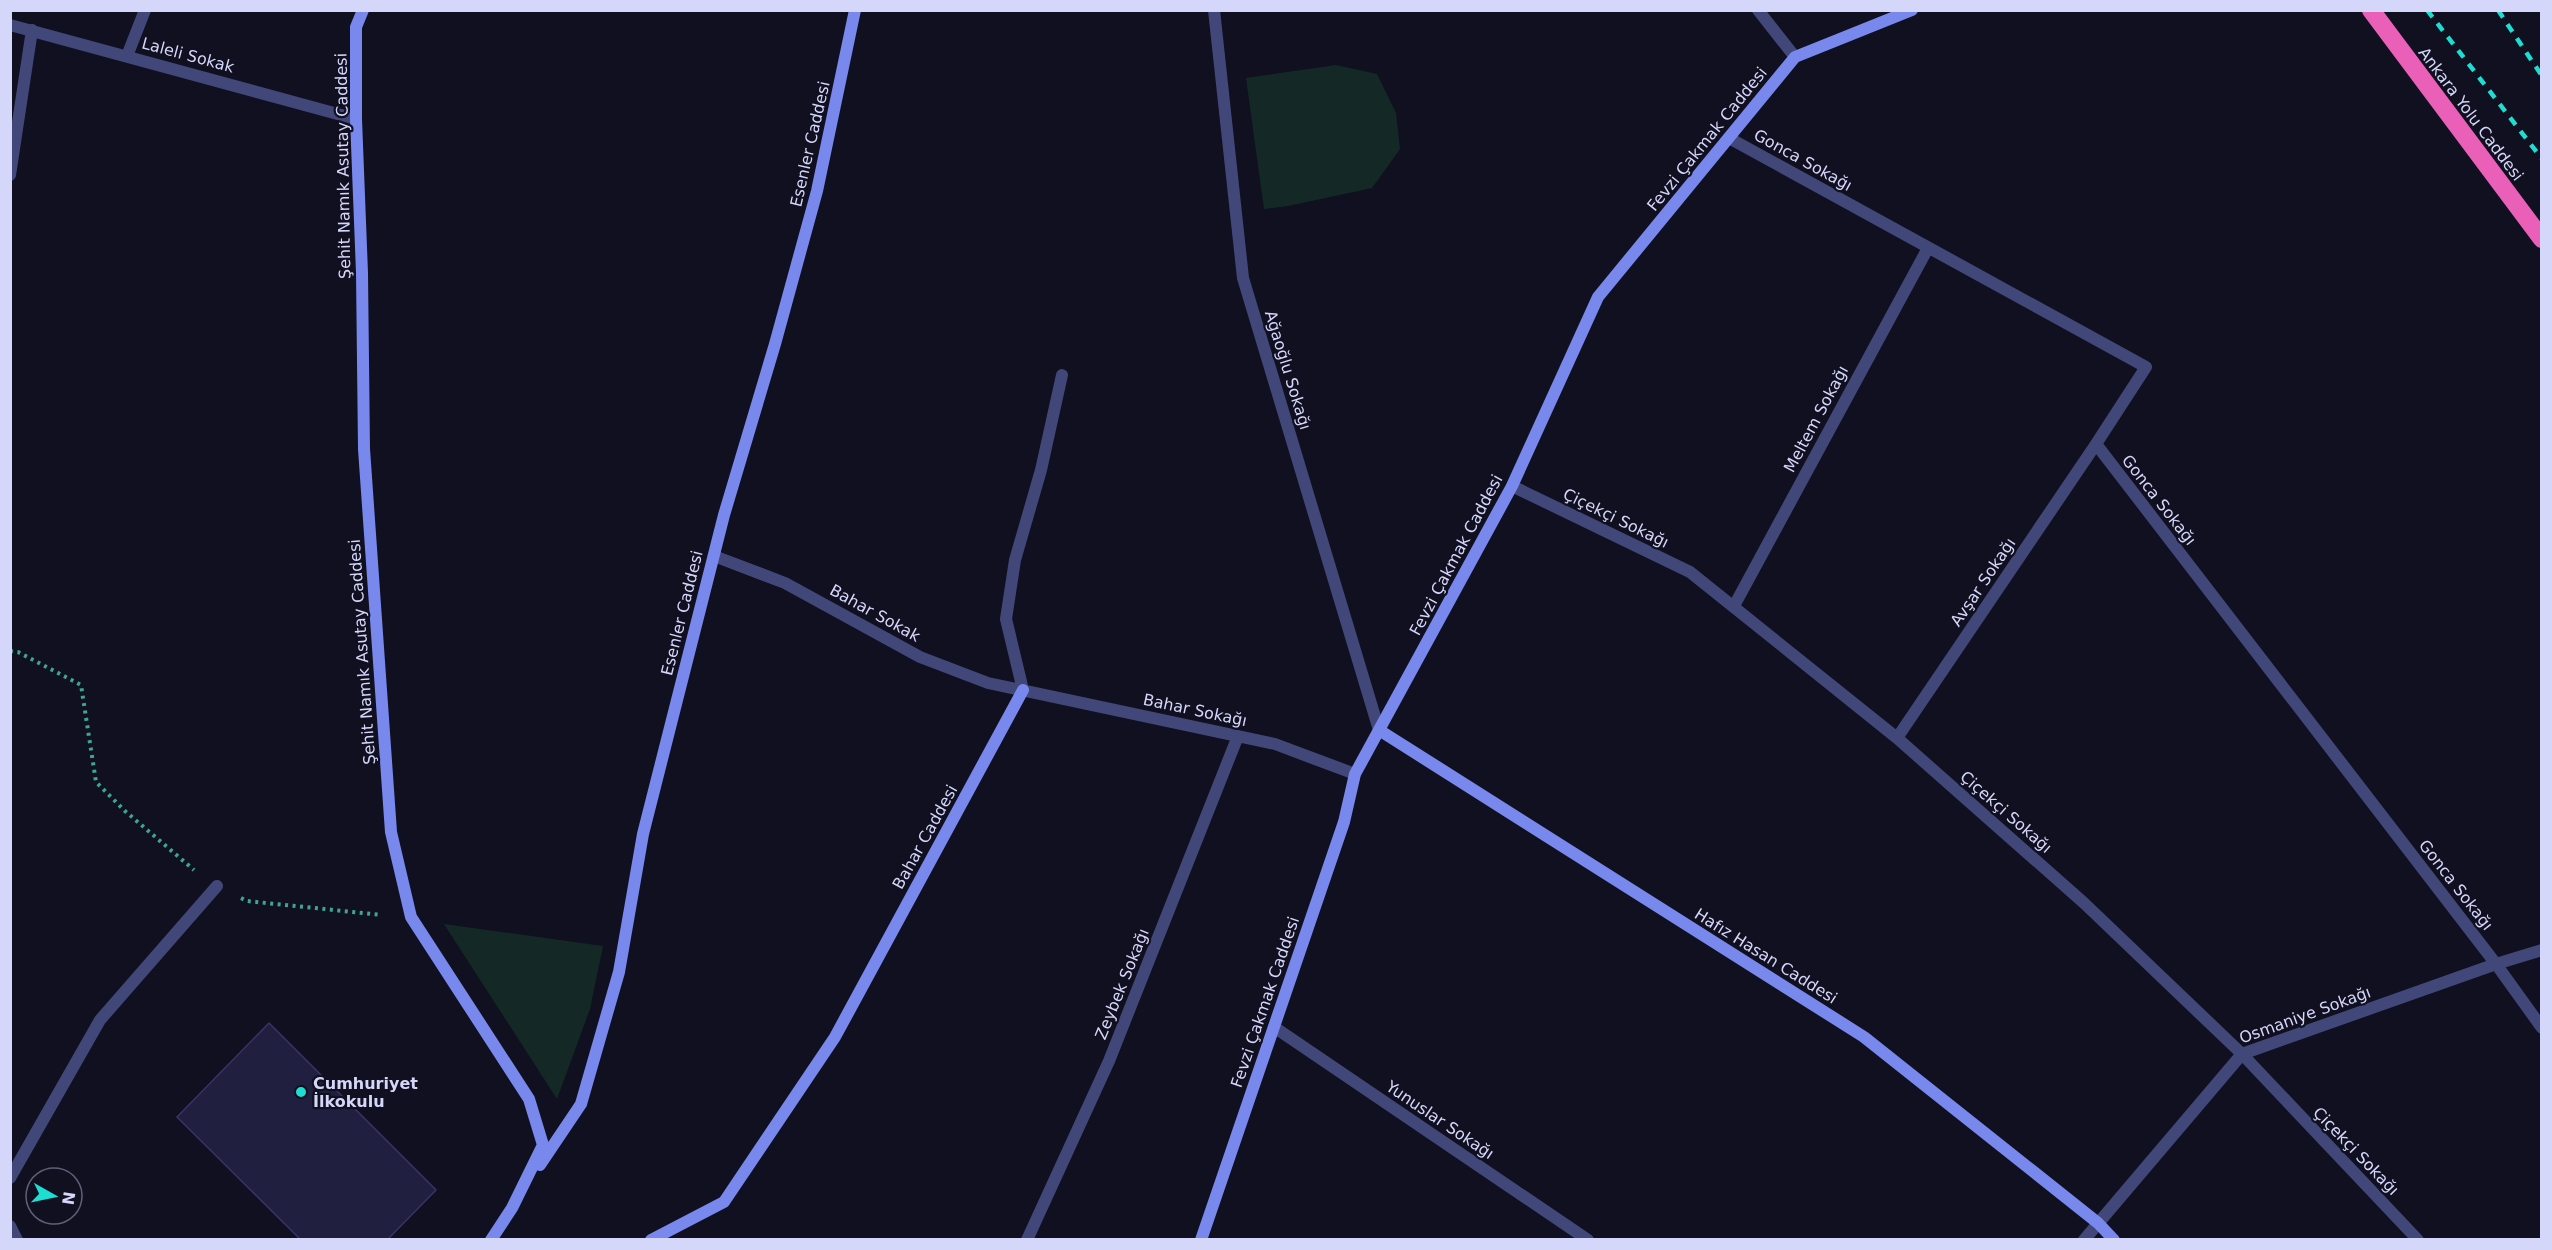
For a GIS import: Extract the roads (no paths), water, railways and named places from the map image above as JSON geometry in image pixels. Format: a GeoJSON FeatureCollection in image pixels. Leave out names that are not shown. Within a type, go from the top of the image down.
{"type":"FeatureCollection","features":[{"type":"Feature","properties":{"kind":"highway","name":"Ankara Yolu Caddesi"},"geometry":{"type":"LineString","coordinates":[[2371,10],[2541,239]]}},
{"type":"Feature","properties":{"kind":"street"},"geometry":{"type":"LineString","coordinates":[[127,56],[145,10]]}},
{"type":"Feature","properties":{"kind":"street","name":"Şehit Namık Asutay Caddesi"},"geometry":{"type":"LineString","coordinates":[[363,10],[356,27],[356,119],[365,460],[392,832],[411,917],[529,1099],[543,1145],[512,1208],[491,1239]]}},
{"type":"Feature","properties":{"kind":"street","name":"Esenler Caddesi"},"geometry":{"type":"LineString","coordinates":[[512,1208],[581,1104],[619,972],[643,834],[714,556],[817,191],[855,10]]}},
{"type":"Feature","properties":{"kind":"street","name":"Ağaoğlu Sokağı"},"geometry":{"type":"LineString","coordinates":[[1214,10],[1243,278],[1379,730]]}},
{"type":"Feature","properties":{"kind":"street"},"geometry":{"type":"LineString","coordinates":[[1758,10],[1795,57]]}},
{"type":"Feature","properties":{"kind":"street","name":"Fevzi Çakmak Caddesi"},"geometry":{"type":"LineString","coordinates":[[1201,1239],[1344,822],[1355,774],[1512,486],[1598,297],[1795,57],[1912,10]]}},
{"type":"Feature","properties":{"kind":"street","name":"Laleli Sokak"},"geometry":{"type":"LineString","coordinates":[[10,25],[356,119]]}},
{"type":"Feature","properties":{"kind":"street"},"geometry":{"type":"LineString","coordinates":[[10,175],[32,30]]}},
{"type":"Feature","properties":{"kind":"street","name":"Gonca Sokağı"},"geometry":{"type":"LineString","coordinates":[[1729,138],[2146,367],[2096,444],[2496,964],[2541,1028]]}},
{"type":"Feature","properties":{"kind":"street","name":"Meltem Sokağı"},"geometry":{"type":"LineString","coordinates":[[1734,606],[1928,248]]}},
{"type":"Feature","properties":{"kind":"street"},"geometry":{"type":"LineString","coordinates":[[1023,690],[1006,619],[1015,560],[1041,470],[1062,375]]}},
{"type":"Feature","properties":{"kind":"street","name":"Avşar Sokağı"},"geometry":{"type":"LineString","coordinates":[[1897,738],[2096,444]]}},
{"type":"Feature","properties":{"kind":"street","name":"Çiçekçi Sokağı"},"geometry":{"type":"LineString","coordinates":[[1512,486],[1690,572],[1897,738],[2084,903],[2242,1054],[2418,1239]]}},
{"type":"Feature","properties":{"kind":"street","name":"Bahar Sokak"},"geometry":{"type":"LineString","coordinates":[[714,556],[785,583],[920,657],[988,683],[1023,690]]}},
{"type":"Feature","properties":{"kind":"street","name":"Bahar Sokağı"},"geometry":{"type":"LineString","coordinates":[[1023,690],[1275,744],[1355,774]]}},
{"type":"Feature","properties":{"kind":"street","name":"Bahar Caddesi"},"geometry":{"type":"LineString","coordinates":[[651,1239],[724,1202],[731,1192],[835,1037],[1023,690]]}},
{"type":"Feature","properties":{"kind":"street","name":"Hafız Hasan Caddesi"},"geometry":{"type":"LineString","coordinates":[[1379,730],[1864,1037],[2098,1223],[2114,1239]]}},
{"type":"Feature","properties":{"kind":"street","name":"Zeybek Sokağı"},"geometry":{"type":"LineString","coordinates":[[1027,1239],[1109,1061],[1238,736]]}},
{"type":"Feature","properties":{"kind":"street"},"geometry":{"type":"LineString","coordinates":[[10,1178],[100,1020],[217,886]]}},
{"type":"Feature","properties":{"kind":"street","name":"Osmaniye Sokağı"},"geometry":{"type":"LineString","coordinates":[[2084,1239],[2242,1054],[2541,950]]}},
{"type":"Feature","properties":{"kind":"street","name":"Yunuslar Sokağı"},"geometry":{"type":"LineString","coordinates":[[1274,1027],[1588,1239]]}},
{"type":"Feature","properties":{"kind":"street"},"geometry":{"type":"LineString","coordinates":[[10,1226],[17,1239]]}},
{"type":"Feature","properties":{"kind":"railway"},"geometry":{"type":"LineString","coordinates":[[2427,10],[2542,159]]}},
{"type":"Feature","properties":{"kind":"railway"},"geometry":{"type":"LineString","coordinates":[[2498,10],[2542,76]]}},
{"type":"Feature","properties":{"kind":"place","name":"Cumhuriyet İlkokulu"},"geometry":{"type":"Point","coordinates":[301,1092]}}]}
